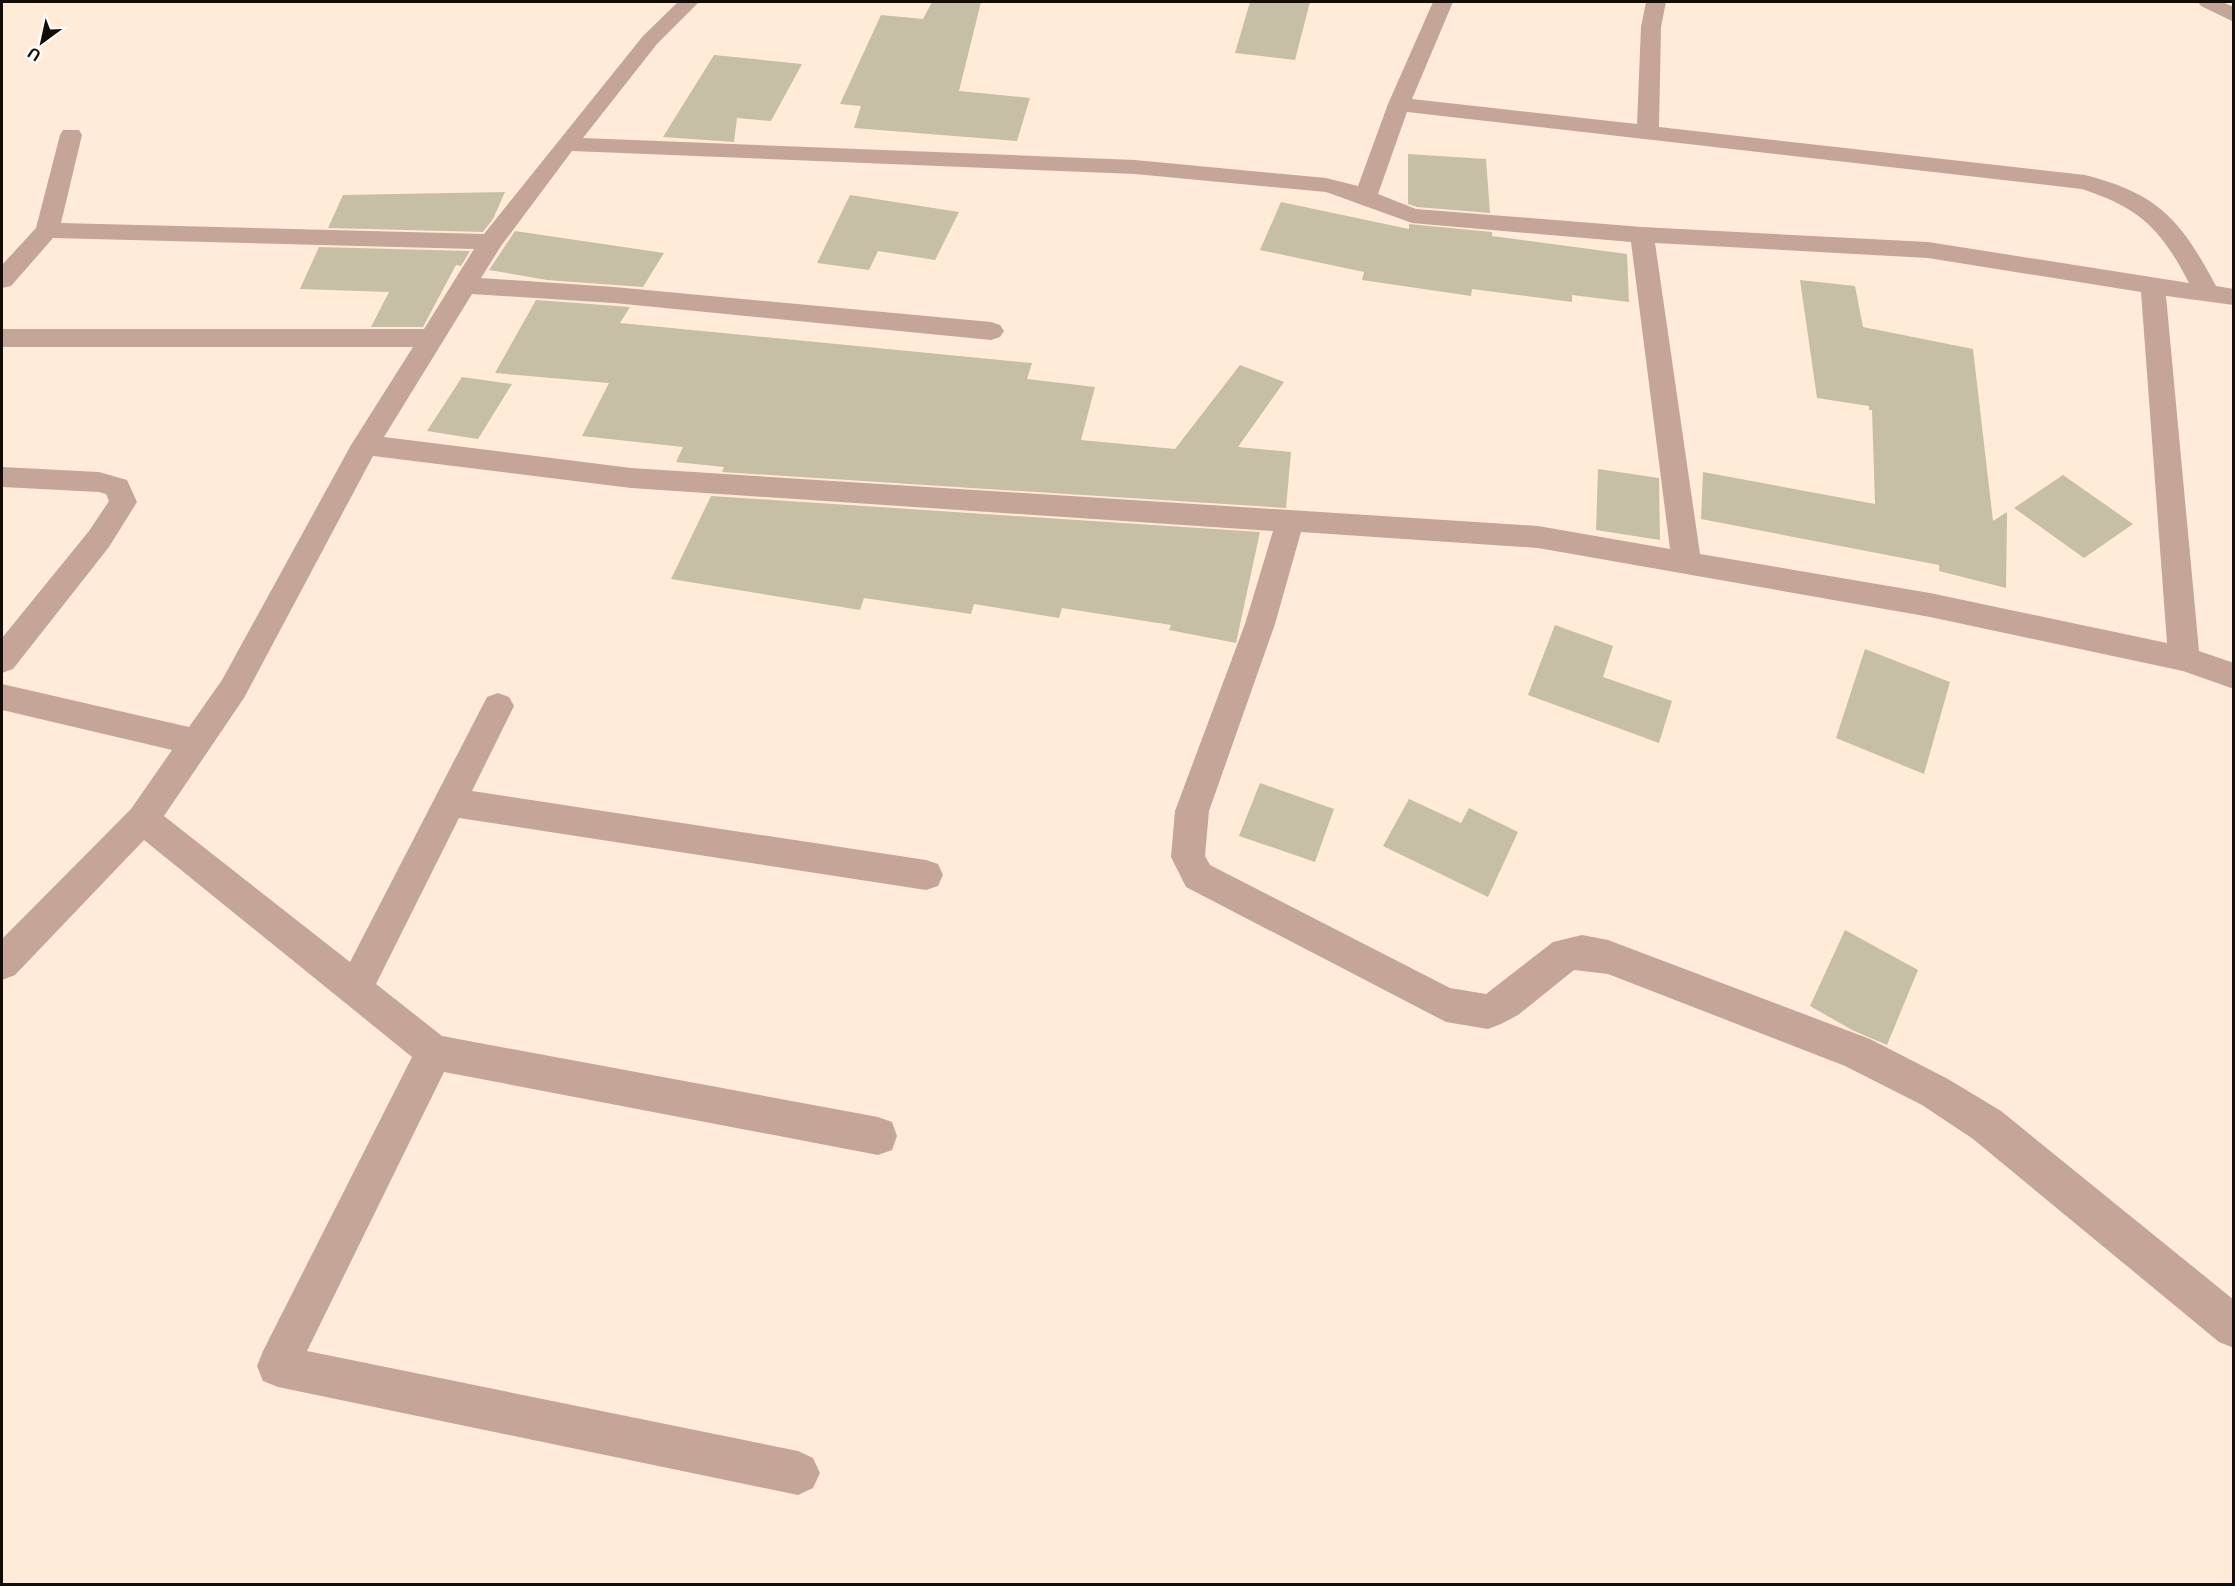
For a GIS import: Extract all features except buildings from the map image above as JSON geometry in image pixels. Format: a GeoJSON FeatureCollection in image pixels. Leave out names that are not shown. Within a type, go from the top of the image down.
{"type":"FeatureCollection","features":[{"type":"Feature","properties":{"kind":"street"},"geometry":{"type":"LineString","coordinates":[[2,963],[143,819],[233,689],[365,445],[491,242],[650,40],[689,2]]}},
{"type":"Feature","properties":{"kind":"street"},"geometry":{"type":"LineString","coordinates":[[1365,198],[1399,104],[1443,2]]}},
{"type":"Feature","properties":{"kind":"street"},"geometry":{"type":"LineString","coordinates":[[1648,131],[1651,27],[1656,2]]}},
{"type":"Feature","properties":{"kind":"street"},"geometry":{"type":"LineString","coordinates":[[2208,2],[2234,16]]}},
{"type":"Feature","properties":{"kind":"street"},"geometry":{"type":"LineString","coordinates":[[1399,104],[2085,182],[2118,192],[2142,204],[2167,225],[2221,296]]}},
{"type":"Feature","properties":{"kind":"street"},"geometry":{"type":"LineString","coordinates":[[2,280],[48,230],[71,135]]}},
{"type":"Feature","properties":{"kind":"street"},"geometry":{"type":"LineString","coordinates":[[566,144],[1135,167],[1326,185],[1412,216],[1642,235],[1928,250],[2221,296]]}},
{"type":"Feature","properties":{"kind":"street"},"geometry":{"type":"LineString","coordinates":[[48,230],[491,242]]}},
{"type":"Feature","properties":{"kind":"street"},"geometry":{"type":"LineString","coordinates":[[1642,235],[1687,563]]}},
{"type":"Feature","properties":{"kind":"street"},"geometry":{"type":"LineString","coordinates":[[463,285],[614,295],[992,331]]}},
{"type":"Feature","properties":{"kind":"street"},"geometry":{"type":"LineString","coordinates":[[2153,286],[2184,659]]}},
{"type":"Feature","properties":{"kind":"street"},"geometry":{"type":"LineString","coordinates":[[2,338],[432,338]]}},
{"type":"Feature","properties":{"kind":"street"},"geometry":{"type":"LineString","coordinates":[[365,445],[631,478],[1538,537],[1930,605],[2184,659],[2234,676]]}},
{"type":"Feature","properties":{"kind":"street"},"geometry":{"type":"LineString","coordinates":[[2,477],[99,482],[117,487],[123,502],[99,539],[2,660]]}},
{"type":"Feature","properties":{"kind":"street"},"geometry":{"type":"LineString","coordinates":[[1290,521],[1260,624],[1192,811],[1188,857],[1198,876],[1446,1005],[1488,1012],[1505,1003],[1566,954],[1582,952],[1608,957],[1857,1052],[1935,1092],[1987,1125],[2234,1327]]}},
{"type":"Feature","properties":{"kind":"street"},"geometry":{"type":"LineString","coordinates":[[2,697],[196,742]]}},
{"type":"Feature","properties":{"kind":"street"},"geometry":{"type":"LineString","coordinates":[[355,989],[498,706]]}},
{"type":"Feature","properties":{"kind":"street"},"geometry":{"type":"LineString","coordinates":[[450,802],[926,875]]}},
{"type":"Feature","properties":{"kind":"street"},"geometry":{"type":"LineString","coordinates":[[143,819],[434,1052],[878,1136]]}},
{"type":"Feature","properties":{"kind":"street"},"geometry":{"type":"LineString","coordinates":[[434,1052],[278,1366],[798,1473]]}}]}
